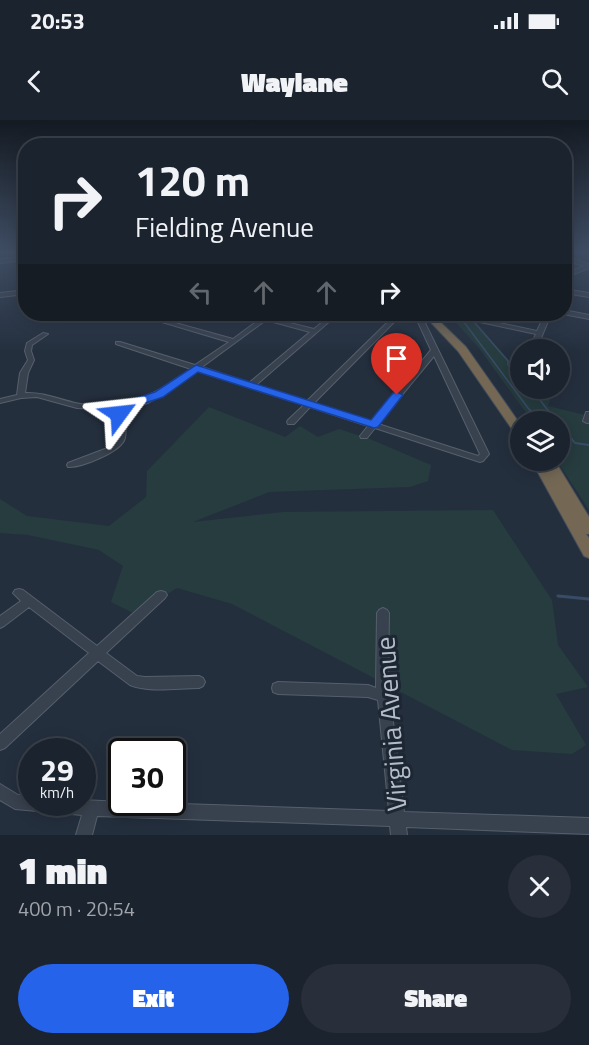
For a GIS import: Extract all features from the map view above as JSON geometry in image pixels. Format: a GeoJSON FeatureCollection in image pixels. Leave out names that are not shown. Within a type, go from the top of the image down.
{"type":"FeatureCollection","features":[{"type":"Feature","properties":{"kind":"highway"},"geometry":{"type":"LineString","coordinates":[[437,321],[462,349],[510,418]]}},
{"type":"Feature","properties":{"kind":"highway"},"geometry":{"type":"LineString","coordinates":[[445,321],[449,323],[495,379],[516,411]]}},
{"type":"Feature","properties":{"kind":"highway"},"geometry":{"type":"LineString","coordinates":[[543,471],[589,552]]}},
{"type":"Feature","properties":{"kind":"highway"},"geometry":{"type":"LineString","coordinates":[[555,471],[589,529]]}},
{"type":"Feature","properties":{"kind":"street"},"geometry":{"type":"LineString","coordinates":[[572,292],[589,295]]}},
{"type":"Feature","properties":{"kind":"street"},"geometry":{"type":"LineString","coordinates":[[0,295],[18,293]]}},
{"type":"Feature","properties":{"kind":"street"},"geometry":{"type":"LineString","coordinates":[[572,314],[589,317]]}},
{"type":"Feature","properties":{"kind":"street"},"geometry":{"type":"LineString","coordinates":[[164,321],[234,341]]}},
{"type":"Feature","properties":{"kind":"street"},"geometry":{"type":"LineString","coordinates":[[0,401],[21,396],[45,396],[86,408],[119,408],[159,394],[261,321]]}},
{"type":"Feature","properties":{"kind":"street"},"geometry":{"type":"LineString","coordinates":[[284,321],[315,331]]}},
{"type":"Feature","properties":{"kind":"street"},"geometry":{"type":"LineString","coordinates":[[251,385],[327,321]]}},
{"type":"Feature","properties":{"kind":"street"},"geometry":{"type":"LineString","coordinates":[[291,422],[392,321]]}},
{"type":"Feature","properties":{"kind":"street"},"geometry":{"type":"LineString","coordinates":[[118,343],[474,458],[485,457],[434,351],[421,322],[423,321]]}},
{"type":"Feature","properties":{"kind":"street"},"geometry":{"type":"LineString","coordinates":[[482,321],[539,333]]}},
{"type":"Feature","properties":{"kind":"street"},"geometry":{"type":"LineString","coordinates":[[537,339],[545,321]]}},
{"type":"Feature","properties":{"kind":"street"},"geometry":{"type":"LineString","coordinates":[[21,396],[24,373],[31,363],[29,344],[45,334]]}},
{"type":"Feature","properties":{"kind":"street"},"geometry":{"type":"LineString","coordinates":[[364,436],[434,351]]}},
{"type":"Feature","properties":{"kind":"street"},"geometry":{"type":"LineString","coordinates":[[71,465],[106,453],[117,446],[121,436],[119,408]]}},
{"type":"Feature","properties":{"kind":"street"},"geometry":{"type":"LineString","coordinates":[[0,742],[161,596]]}},
{"type":"Feature","properties":{"kind":"street"},"geometry":{"type":"LineString","coordinates":[[0,623],[24,597],[128,677],[145,684],[199,682]]}},
{"type":"Feature","properties":{"kind":"street","name":"Virginia Avenue"},"geometry":{"type":"LineString","coordinates":[[383,613],[382,681],[399,835]]}},
{"type":"Feature","properties":{"kind":"street"},"geometry":{"type":"LineString","coordinates":[[278,688],[368,691],[384,696]]}},
{"type":"Feature","properties":{"kind":"street"},"geometry":{"type":"LineString","coordinates":[[0,791],[18,803]]}},
{"type":"Feature","properties":{"kind":"street"},"geometry":{"type":"LineString","coordinates":[[96,808],[589,826]]}},
{"type":"Feature","properties":{"kind":"street"},"geometry":{"type":"LineString","coordinates":[[84,835],[89,816]]}},
{"type":"Feature","properties":{"kind":"green space"},"geometry":{"type":"Polygon","coordinates":[[[454,321],[475,321],[510,361],[510,391],[479,348],[454,321]]]}},
{"type":"Feature","properties":{"kind":"green space"},"geometry":{"type":"Polygon","coordinates":[[[516,399],[551,399],[548,406],[569,411],[525,411],[516,399]]]}},
{"type":"Feature","properties":{"kind":"green space"},"geometry":{"type":"Polygon","coordinates":[[[209,407],[285,437],[300,426],[318,437],[339,429],[370,439],[431,465],[428,481],[410,487],[269,492],[193,522],[283,512],[493,510],[552,600],[558,645],[588,687],[556,694],[586,745],[572,754],[512,750],[232,604],[177,588],[135,614],[111,602],[123,566],[99,550],[28,535],[0,533],[0,499],[27,516],[109,526],[146,497],[147,471],[209,407]]]}},
{"type":"Feature","properties":{"kind":"green space"},"geometry":{"type":"Polygon","coordinates":[[[570,411],[585,415],[584,420],[589,423],[589,510],[564,471],[570,471],[570,411]]]}},
{"type":"Feature","properties":{"kind":"waterway"},"geometry":{"type":"LineString","coordinates":[[463,321],[530,411]]}},
{"type":"Feature","properties":{"kind":"waterway"},"geometry":{"type":"LineString","coordinates":[[474,322],[508,361],[510,368]]}},
{"type":"Feature","properties":{"kind":"waterway"},"geometry":{"type":"LineString","coordinates":[[539,399],[548,411]]}},
{"type":"Feature","properties":{"kind":"waterway"},"geometry":{"type":"LineString","coordinates":[[570,437],[575,443],[589,445]]}},
{"type":"Feature","properties":{"kind":"waterway"},"geometry":{"type":"LineString","coordinates":[[558,596],[589,599]]}},
{"type":"Feature","properties":{"kind":"route"},"geometry":{"type":"LineString","coordinates":[[119,414],[119,408],[159,394],[196,368],[374,425],[397,395]]}}]}
